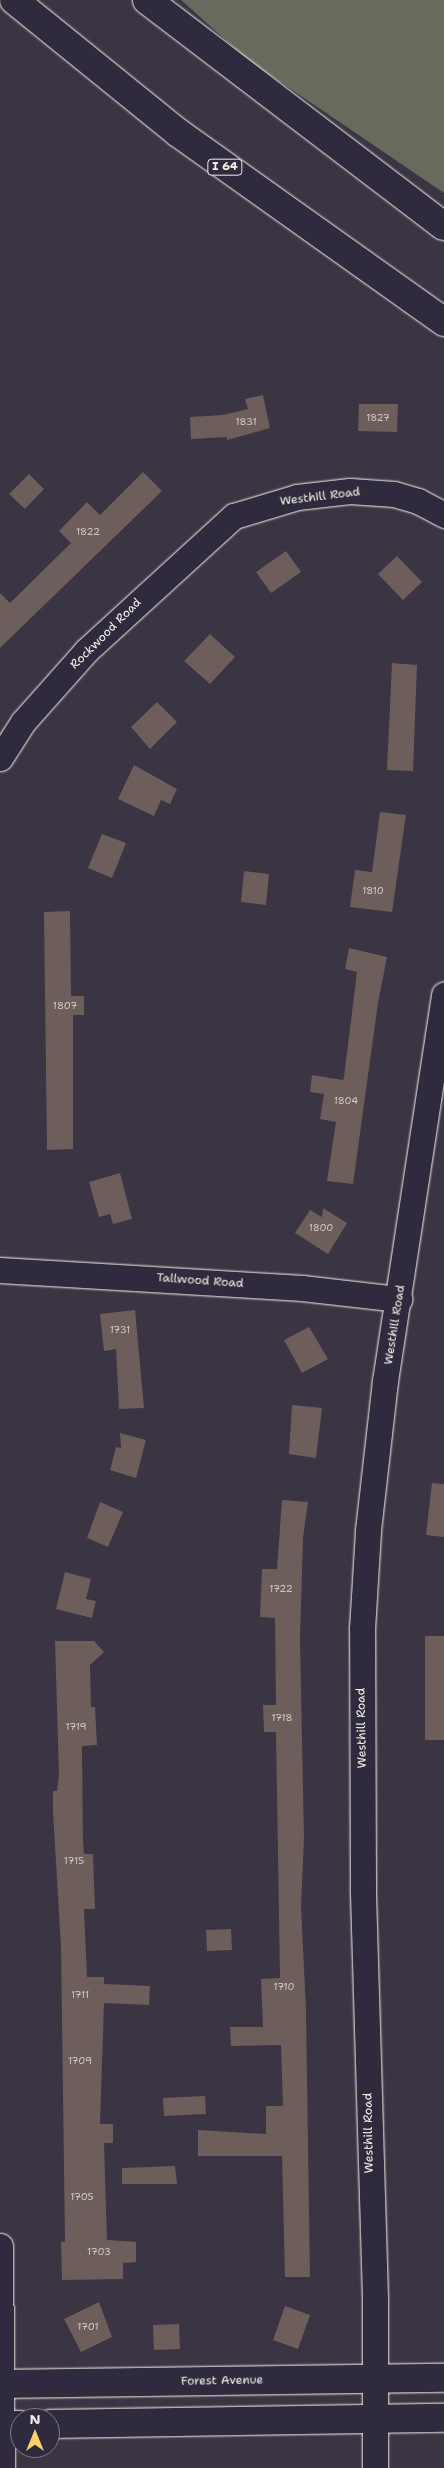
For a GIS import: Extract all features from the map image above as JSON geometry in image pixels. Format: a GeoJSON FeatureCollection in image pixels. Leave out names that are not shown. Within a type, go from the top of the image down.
{"type":"FeatureCollection","features":[{"type":"Feature","properties":{"kind":"main road","name":"I 64"},"geometry":{"type":"LineString","coordinates":[[14,0],[177,132],[444,322]]}},
{"type":"Feature","properties":{"kind":"main road"},"geometry":{"type":"LineString","coordinates":[[148,0],[444,226]]}},
{"type":"Feature","properties":{"kind":"main road","name":"Forest Avenue"},"geometry":{"type":"LineString","coordinates":[[1,2384],[444,2378]]}},
{"type":"Feature","properties":{"kind":"main road"},"geometry":{"type":"LineString","coordinates":[[60,2424],[444,2418]]}},
{"type":"Feature","properties":{"kind":"street","name":"Westhill Road"},"geometry":{"type":"LineString","coordinates":[[226,522],[255,507],[297,497],[350,491],[394,494],[418,501],[444,515]]}},
{"type":"Feature","properties":{"kind":"street","name":"Rockwood Road"},"geometry":{"type":"LineString","coordinates":[[0,758],[23,722],[87,650],[226,522]]}},
{"type":"Feature","properties":{"kind":"street","name":"Westhill Road"},"geometry":{"type":"LineString","coordinates":[[375,2468],[375,2298],[363,1887],[362,1629],[368,1530],[385,1381],[444,994]]}},
{"type":"Feature","properties":{"kind":"street","name":"Tallwood Road"},"geometry":{"type":"LineString","coordinates":[[0,1270],[302,1288],[399,1299]]}},
{"type":"Feature","properties":{"kind":"street"},"geometry":{"type":"LineString","coordinates":[[0,2246],[1,2384],[7,2425],[2,2468]]}},
{"type":"Feature","properties":{"kind":"green space"},"geometry":{"type":"Polygon","coordinates":[[[181,0],[444,0],[444,193],[248,60],[181,0]]]}},
{"type":"Feature","properties":{"kind":"building"},"geometry":{"type":"Polygon","coordinates":[[[263,395],[270,428],[227,440],[227,437],[191,439],[190,417],[223,415],[248,409],[245,399],[263,395]]]}},
{"type":"Feature","properties":{"kind":"building"},"geometry":{"type":"Polygon","coordinates":[[[359,404],[398,404],[397,432],[358,431],[359,404]]]}},
{"type":"Feature","properties":{"kind":"building"},"geometry":{"type":"Polygon","coordinates":[[[143,472],[162,491],[0,648],[0,593],[10,603],[71,543],[59,531],[87,502],[100,515],[143,472]]]}},
{"type":"Feature","properties":{"kind":"building"},"geometry":{"type":"Polygon","coordinates":[[[29,474],[44,489],[25,509],[9,494],[29,474]]]}},
{"type":"Feature","properties":{"kind":"building"},"geometry":{"type":"Polygon","coordinates":[[[286,551],[301,572],[271,593],[256,572],[286,551]]]}},
{"type":"Feature","properties":{"kind":"building"},"geometry":{"type":"Polygon","coordinates":[[[397,556],[422,582],[403,600],[378,574],[397,556]]]}},
{"type":"Feature","properties":{"kind":"building"},"geometry":{"type":"Polygon","coordinates":[[[210,634],[235,657],[210,684],[184,661],[210,634]]]}},
{"type":"Feature","properties":{"kind":"building"},"geometry":{"type":"Polygon","coordinates":[[[392,663],[417,665],[413,771],[387,770],[392,663]]]}},
{"type":"Feature","properties":{"kind":"building"},"geometry":{"type":"Polygon","coordinates":[[[157,702],[177,722],[150,749],[131,727],[157,702]]]}},
{"type":"Feature","properties":{"kind":"building"},"geometry":{"type":"Polygon","coordinates":[[[134,765],[177,789],[170,804],[161,800],[154,816],[118,799],[134,765]]]}},
{"type":"Feature","properties":{"kind":"building"},"geometry":{"type":"Polygon","coordinates":[[[380,812],[406,815],[392,912],[350,907],[355,870],[372,872],[380,812]]]}},
{"type":"Feature","properties":{"kind":"building"},"geometry":{"type":"Polygon","coordinates":[[[102,834],[126,843],[112,878],[88,868],[102,834]]]}},
{"type":"Feature","properties":{"kind":"building"},"geometry":{"type":"Polygon","coordinates":[[[244,871],[269,874],[266,905],[241,902],[244,871]]]}},
{"type":"Feature","properties":{"kind":"building"},"geometry":{"type":"Polygon","coordinates":[[[70,911],[71,996],[84,996],[84,1015],[73,1015],[73,1149],[47,1150],[44,912],[70,911]]]}},
{"type":"Feature","properties":{"kind":"building"},"geometry":{"type":"Polygon","coordinates":[[[349,948],[387,957],[378,1003],[353,1184],[327,1181],[336,1122],[320,1119],[324,1094],[310,1092],[312,1075],[343,1080],[344,1077],[357,972],[345,969],[349,948]]]}},
{"type":"Feature","properties":{"kind":"building"},"geometry":{"type":"Polygon","coordinates":[[[120,1173],[132,1219],[113,1224],[110,1214],[99,1217],[89,1182],[120,1173]]]}},
{"type":"Feature","properties":{"kind":"building"},"geometry":{"type":"Polygon","coordinates":[[[323,1208],[347,1223],[328,1254],[295,1233],[310,1210],[322,1217],[323,1208]]]}},
{"type":"Feature","properties":{"kind":"building"},"geometry":{"type":"Polygon","coordinates":[[[135,1310],[144,1408],[119,1409],[116,1349],[104,1351],[100,1314],[135,1310]]]}},
{"type":"Feature","properties":{"kind":"building"},"geometry":{"type":"Polygon","coordinates":[[[309,1327],[328,1359],[302,1373],[284,1340],[309,1327]]]}},
{"type":"Feature","properties":{"kind":"building"},"geometry":{"type":"Polygon","coordinates":[[[292,1405],[322,1408],[316,1458],[289,1454],[292,1405]]]}},
{"type":"Feature","properties":{"kind":"building"},"geometry":{"type":"Polygon","coordinates":[[[120,1433],[146,1440],[136,1478],[110,1470],[116,1447],[121,1448],[120,1433]]]}},
{"type":"Feature","properties":{"kind":"building"},"geometry":{"type":"Polygon","coordinates":[[[432,1483],[444,1484],[444,1537],[426,1535],[432,1483]]]}},
{"type":"Feature","properties":{"kind":"building"},"geometry":{"type":"Polygon","coordinates":[[[282,1500],[308,1502],[303,1538],[300,1638],[304,1839],[301,1906],[306,2010],[310,2277],[285,2277],[282,2156],[198,2156],[198,2130],[266,2134],[266,2106],[283,2106],[281,2045],[231,2046],[230,2027],[263,2027],[261,1979],[280,1978],[276,1732],[264,1732],[263,1705],[276,1705],[275,1618],[260,1617],[262,1569],[277,1569],[282,1500]]]}},
{"type":"Feature","properties":{"kind":"building"},"geometry":{"type":"Polygon","coordinates":[[[100,1502],[123,1512],[108,1547],[87,1538],[100,1502]]]}},
{"type":"Feature","properties":{"kind":"building"},"geometry":{"type":"Polygon","coordinates":[[[65,1572],[91,1579],[86,1599],[96,1601],[92,1618],[56,1609],[65,1572]]]}},
{"type":"Feature","properties":{"kind":"building"},"geometry":{"type":"Polygon","coordinates":[[[425,1636],[444,1636],[444,1740],[425,1740],[425,1636]]]}},
{"type":"Feature","properties":{"kind":"building"},"geometry":{"type":"Polygon","coordinates":[[[55,1641],[94,1641],[104,1652],[90,1665],[91,1707],[95,1707],[97,1745],[82,1746],[83,1842],[84,1854],[93,1854],[95,1909],[84,1909],[87,1977],[104,1977],[104,1984],[150,1986],[149,2005],[104,2003],[100,2124],[113,2124],[113,2143],[104,2143],[107,2240],[136,2242],[136,2262],[123,2263],[123,2279],[62,2280],[61,2242],[65,2242],[61,1947],[53,1812],[53,1791],[57,1791],[59,1776],[55,1641]]]}},
{"type":"Feature","properties":{"kind":"building"},"geometry":{"type":"Polygon","coordinates":[[[231,1929],[232,1950],[207,1951],[206,1930],[231,1929]]]}},
{"type":"Feature","properties":{"kind":"building"},"geometry":{"type":"Polygon","coordinates":[[[205,2096],[206,2114],[164,2116],[163,2098],[205,2096]]]}},
{"type":"Feature","properties":{"kind":"building"},"geometry":{"type":"Polygon","coordinates":[[[175,2166],[177,2184],[122,2184],[122,2168],[175,2166]]]}},
{"type":"Feature","properties":{"kind":"building"},"geometry":{"type":"Polygon","coordinates":[[[99,2302],[112,2337],[81,2352],[64,2319],[99,2302]]]}},
{"type":"Feature","properties":{"kind":"building"},"geometry":{"type":"Polygon","coordinates":[[[285,2306],[310,2315],[298,2349],[273,2340],[285,2306]]]}},
{"type":"Feature","properties":{"kind":"building"},"geometry":{"type":"Polygon","coordinates":[[[179,2324],[180,2349],[154,2350],[153,2325],[179,2324]]]}}]}
